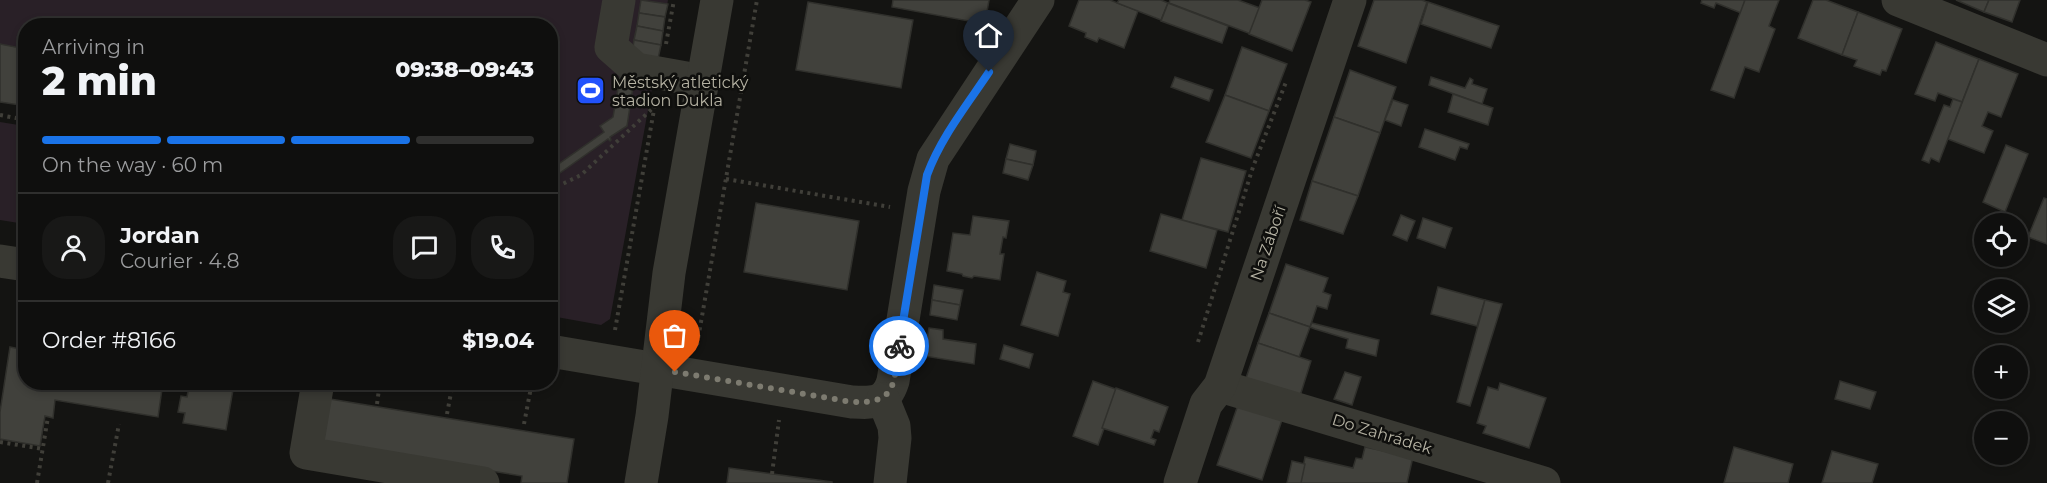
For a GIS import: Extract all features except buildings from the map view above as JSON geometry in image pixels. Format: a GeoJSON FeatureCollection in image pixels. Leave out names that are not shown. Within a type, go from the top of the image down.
{"type":"FeatureCollection","features":[{"type":"Feature","properties":{"kind":"street"},"geometry":{"type":"LineString","coordinates":[[619,0],[611,47],[636,69],[703,81]]}},
{"type":"Feature","properties":{"kind":"street"},"geometry":{"type":"LineString","coordinates":[[640,483],[669,273],[717,0]]}},
{"type":"Feature","properties":{"kind":"street"},"geometry":{"type":"LineString","coordinates":[[558,352],[852,402],[869,403],[883,399],[889,392],[893,381],[920,213],[927,175],[933,159],[1038,0]]}},
{"type":"Feature","properties":{"kind":"street","name":"Na Záboří"},"geometry":{"type":"LineString","coordinates":[[1179,483],[1206,404],[1220,386],[1350,0]]}},
{"type":"Feature","properties":{"kind":"street"},"geometry":{"type":"LineString","coordinates":[[1898,0],[2047,60]]}},
{"type":"Feature","properties":{"kind":"street"},"geometry":{"type":"LineString","coordinates":[[0,261],[18,264]]}},
{"type":"Feature","properties":{"kind":"street","name":"Do Zahrádek"},"geometry":{"type":"LineString","coordinates":[[1220,386],[1544,483]]}},
{"type":"Feature","properties":{"kind":"street"},"geometry":{"type":"LineString","coordinates":[[317,390],[306,453],[483,483]]}},
{"type":"Feature","properties":{"kind":"street"},"geometry":{"type":"LineString","coordinates":[[883,399],[891,417],[895,438],[890,483]]}},
{"type":"Feature","properties":{"kind":"path"},"geometry":{"type":"LineString","coordinates":[[610,361],[674,0]]}},
{"type":"Feature","properties":{"kind":"path"},"geometry":{"type":"LineString","coordinates":[[694,375],[757,0]]}},
{"type":"Feature","properties":{"kind":"path"},"geometry":{"type":"LineString","coordinates":[[1196,347],[1253,167],[1287,78]]}},
{"type":"Feature","properties":{"kind":"path"},"geometry":{"type":"LineString","coordinates":[[558,186],[581,175],[655,106]]}},
{"type":"Feature","properties":{"kind":"path"},"geometry":{"type":"LineString","coordinates":[[0,115],[18,118]]}},
{"type":"Feature","properties":{"kind":"path"},"geometry":{"type":"LineString","coordinates":[[726,179],[920,213]]}},
{"type":"Feature","properties":{"kind":"path"},"geometry":{"type":"LineString","coordinates":[[377,404],[379,390]]}},
{"type":"Feature","properties":{"kind":"path"},"geometry":{"type":"LineString","coordinates":[[447,414],[452,390]]}},
{"type":"Feature","properties":{"kind":"path"},"geometry":{"type":"LineString","coordinates":[[524,424],[530,390]]}},
{"type":"Feature","properties":{"kind":"path"},"geometry":{"type":"LineString","coordinates":[[37,483],[48,417]]}},
{"type":"Feature","properties":{"kind":"path"},"geometry":{"type":"LineString","coordinates":[[772,474],[779,419]]}},
{"type":"Feature","properties":{"kind":"path"},"geometry":{"type":"LineString","coordinates":[[108,483],[119,424]]}},
{"type":"Feature","properties":{"kind":"path"},"geometry":{"type":"LineString","coordinates":[[0,442],[43,449]]}},
{"type":"Feature","properties":{"kind":"shaded area","name":"Městský atletický stadion Dukla"},"geometry":{"type":"Polygon","coordinates":[[[0,0],[668,0],[610,319],[601,325],[558,317],[558,18],[18,18],[18,105],[0,102],[0,0]]]}},
{"type":"Feature","properties":{"kind":"shaded area"},"geometry":{"type":"Polygon","coordinates":[[[0,122],[18,125],[18,223],[0,220],[0,122]]]}},
{"type":"Feature","properties":{"kind":"way so far"},"geometry":{"type":"LineString","coordinates":[[675,372],[869,403],[883,399],[889,392],[899,346]]}},
{"type":"Feature","properties":{"kind":"place","name":"Městský atletický stadion Dukla"},"geometry":{"type":"Point","coordinates":[591,91]}},
{"type":"Feature","properties":{"kind":"route"},"geometry":{"type":"LineString","coordinates":[[899,346],[927,175],[945,139],[989,72]]}}]}
